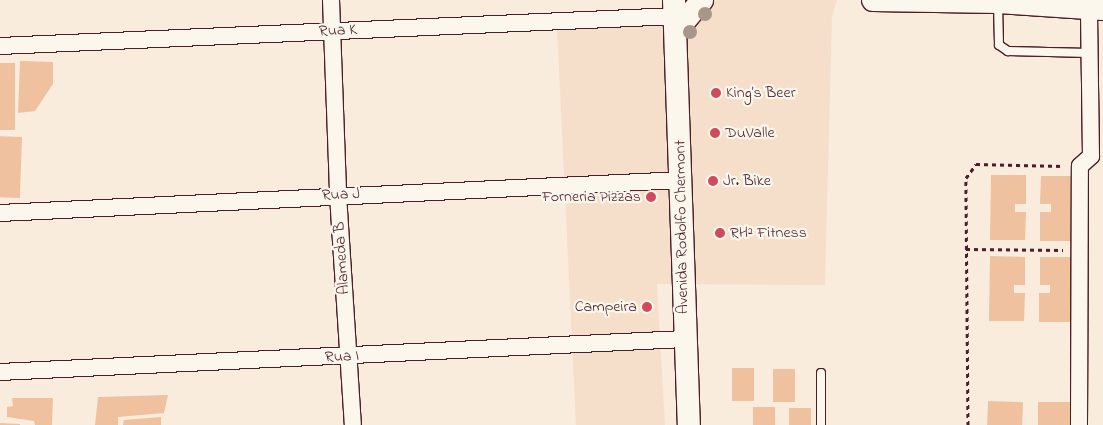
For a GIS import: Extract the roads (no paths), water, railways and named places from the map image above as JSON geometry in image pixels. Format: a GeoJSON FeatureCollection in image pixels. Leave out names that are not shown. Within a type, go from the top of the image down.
{"type":"FeatureCollection","features":[{"type":"Feature","properties":{"kind":"main road"},"geometry":{"type":"LineString","coordinates":[[675,15],[702,0]]}},
{"type":"Feature","properties":{"kind":"main road"},"geometry":{"type":"LineString","coordinates":[[882,0],[998,2],[1096,9]]}},
{"type":"Feature","properties":{"kind":"main road","name":"Avenida Rodolfo Chermont"},"geometry":{"type":"LineString","coordinates":[[675,15],[682,180],[684,339],[690,425]]}},
{"type":"Feature","properties":{"kind":"street","name":"Alameda B"},"geometry":{"type":"LineString","coordinates":[[332,0],[338,195],[353,425]]}},
{"type":"Feature","properties":{"kind":"street"},"geometry":{"type":"LineString","coordinates":[[1079,425],[1080,166],[1090,156],[1089,53],[1096,9]]}},
{"type":"Feature","properties":{"kind":"street","name":"Rua K"},"geometry":{"type":"LineString","coordinates":[[0,46],[675,15]]}},
{"type":"Feature","properties":{"kind":"street","name":"Rua J"},"geometry":{"type":"LineString","coordinates":[[0,213],[338,195],[682,180]]}},
{"type":"Feature","properties":{"kind":"street","name":"Rua I"},"geometry":{"type":"LineString","coordinates":[[0,372],[684,339]]}},
{"type":"Feature","properties":{"kind":"lane"},"geometry":{"type":"LineString","coordinates":[[998,2],[999,45],[1008,51],[1089,53]]}},
{"type":"Feature","properties":{"kind":"lane"},"geometry":{"type":"LineString","coordinates":[[821,373],[821,425]]}},
{"type":"Feature","properties":{"kind":"place","name":"King’s Beer"},"geometry":{"type":"Point","coordinates":[716,93]}},
{"type":"Feature","properties":{"kind":"place","name":"DuValle"},"geometry":{"type":"Point","coordinates":[715,133]}},
{"type":"Feature","properties":{"kind":"place","name":"Jr. Bike"},"geometry":{"type":"Point","coordinates":[713,181]}},
{"type":"Feature","properties":{"kind":"place","name":"Forneria Pizzas"},"geometry":{"type":"Point","coordinates":[651,197]}},
{"type":"Feature","properties":{"kind":"place","name":"RH² Fitness"},"geometry":{"type":"Point","coordinates":[720,233]}},
{"type":"Feature","properties":{"kind":"place","name":"Campeira"},"geometry":{"type":"Point","coordinates":[647,307]}}]}
